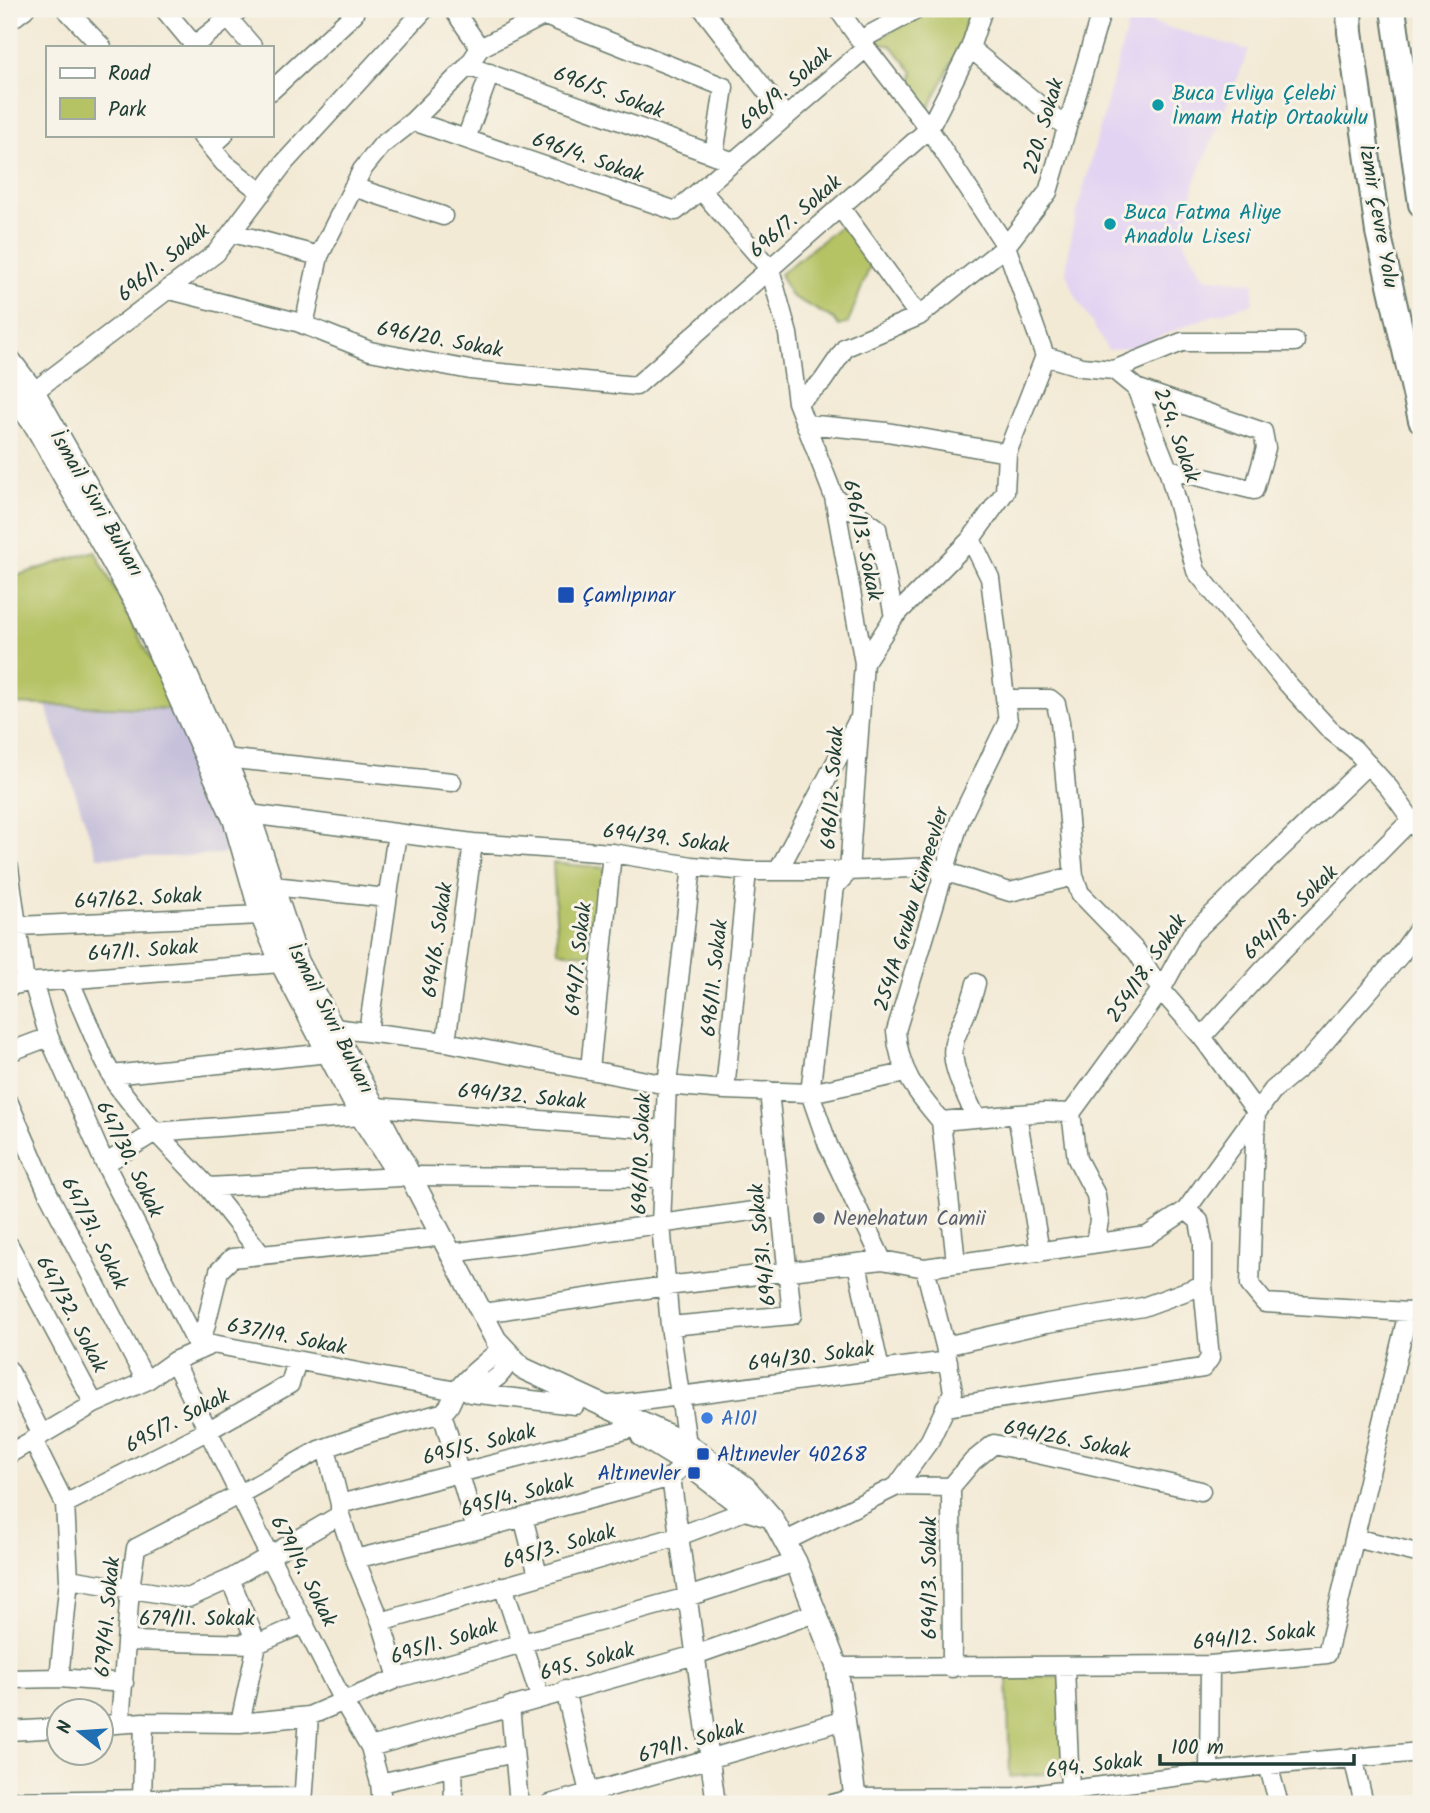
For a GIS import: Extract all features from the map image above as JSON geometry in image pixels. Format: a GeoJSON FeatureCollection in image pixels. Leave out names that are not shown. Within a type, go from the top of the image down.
{"type":"FeatureCollection","features":[{"type":"Feature","properties":{"kind":"highway","name":"İzmir Çevre Yolu"},"geometry":{"type":"LineString","coordinates":[[1349,9],[1378,232],[1421,420]]}},
{"type":"Feature","properties":{"kind":"highway","name":"İzmir Çevre Yolu"},"geometry":{"type":"LineString","coordinates":[[1393,9],[1421,204]]}},
{"type":"Feature","properties":{"kind":"main road","name":"İsmail Sivri Bulvarı"},"geometry":{"type":"LineString","coordinates":[[9,359],[20,395],[156,606],[217,762],[261,915],[281,963],[329,1053],[368,1111],[452,1253],[504,1360],[603,1406],[747,1510],[772,1518]]}},
{"type":"Feature","properties":{"kind":"main road","name":"İsmail Sivri Bulvarı"},"geometry":{"type":"LineString","coordinates":[[217,762],[249,814],[298,961],[334,1028],[368,1111]]}},
{"type":"Feature","properties":{"kind":"main road","name":"İsmail Sivri Bulvarı"},"geometry":{"type":"LineString","coordinates":[[406,1177],[429,1238],[514,1379],[629,1429],[681,1461],[746,1487],[772,1518],[796,1562],[837,1667],[856,1801]]}},
{"type":"Feature","properties":{"kind":"street"},"geometry":{"type":"LineString","coordinates":[[9,21],[25,9]]}},
{"type":"Feature","properties":{"kind":"street"},"geometry":{"type":"LineString","coordinates":[[66,9],[101,46]]}},
{"type":"Feature","properties":{"kind":"street"},"geometry":{"type":"LineString","coordinates":[[164,9],[193,46],[234,14],[252,46]]}},
{"type":"Feature","properties":{"kind":"street"},"geometry":{"type":"LineString","coordinates":[[275,80],[354,14],[354,9]]}},
{"type":"Feature","properties":{"kind":"street","name":"696/1. Sokak"},"geometry":{"type":"LineString","coordinates":[[20,395],[170,289],[216,253],[285,162],[424,9]]}},
{"type":"Feature","properties":{"kind":"street"},"geometry":{"type":"LineString","coordinates":[[453,9],[480,48]]}},
{"type":"Feature","properties":{"kind":"street"},"geometry":{"type":"LineString","coordinates":[[703,9],[786,117]]}},
{"type":"Feature","properties":{"kind":"street"},"geometry":{"type":"LineString","coordinates":[[838,9],[929,129],[1006,246],[1045,356],[1082,367],[1114,370],[1182,342],[1295,342]]}},
{"type":"Feature","properties":{"kind":"street","name":"696/9. Sokak"},"geometry":{"type":"LineString","coordinates":[[734,162],[863,44],[918,9]]}},
{"type":"Feature","properties":{"kind":"street"},"geometry":{"type":"LineString","coordinates":[[929,129],[970,48],[983,9]]}},
{"type":"Feature","properties":{"kind":"street","name":"220. Sokak"},"geometry":{"type":"LineString","coordinates":[[1006,246],[1048,192],[1098,11]]}},
{"type":"Feature","properties":{"kind":"street"},"geometry":{"type":"LineString","coordinates":[[304,325],[319,256],[362,170],[383,145],[413,121],[468,66],[480,48],[551,12],[724,87],[714,155]]}},
{"type":"Feature","properties":{"kind":"street"},"geometry":{"type":"LineString","coordinates":[[970,48],[1066,127]]}},
{"type":"Feature","properties":{"kind":"street","name":"696/5. Sokak"},"geometry":{"type":"LineString","coordinates":[[468,66],[734,162]]}},
{"type":"Feature","properties":{"kind":"street"},"geometry":{"type":"LineString","coordinates":[[466,139],[490,73]]}},
{"type":"Feature","properties":{"kind":"street","name":"696/4. Sokak"},"geometry":{"type":"LineString","coordinates":[[413,121],[676,211],[734,162]]}},
{"type":"Feature","properties":{"kind":"street","name":"696/7. Sokak"},"geometry":{"type":"LineString","coordinates":[[692,337],[929,129]]}},
{"type":"Feature","properties":{"kind":"street"},"geometry":{"type":"LineString","coordinates":[[212,139],[224,163],[262,193]]}},
{"type":"Feature","properties":{"kind":"street"},"geometry":{"type":"LineString","coordinates":[[353,187],[443,216]]}},
{"type":"Feature","properties":{"kind":"street"},"geometry":{"type":"LineString","coordinates":[[701,190],[769,269]]}},
{"type":"Feature","properties":{"kind":"street"},"geometry":{"type":"LineString","coordinates":[[840,207],[919,316]]}},
{"type":"Feature","properties":{"kind":"street"},"geometry":{"type":"LineString","coordinates":[[233,233],[319,256]]}},
{"type":"Feature","properties":{"kind":"street"},"geometry":{"type":"LineString","coordinates":[[797,402],[822,383],[846,347],[919,316],[1006,246]]}},
{"type":"Feature","properties":{"kind":"street","name":"696/13. Sokak"},"geometry":{"type":"LineString","coordinates":[[769,269],[788,334],[797,402],[834,497],[864,663]]}},
{"type":"Feature","properties":{"kind":"street","name":"696/20. Sokak"},"geometry":{"type":"LineString","coordinates":[[170,289],[304,325],[370,351],[470,370],[636,386],[692,337]]}},
{"type":"Feature","properties":{"kind":"street","name":"696/12. Sokak"},"geometry":{"type":"LineString","coordinates":[[882,1261],[828,1145],[810,1093],[835,886],[849,871],[864,663],[894,617],[971,539],[1005,492],[1007,453],[1045,356]]}},
{"type":"Feature","properties":{"kind":"street","name":"254. Sokak"},"geometry":{"type":"LineString","coordinates":[[1114,370],[1136,388],[1168,469],[1196,570],[1286,682],[1330,730],[1354,748],[1416,827]]}},
{"type":"Feature","properties":{"kind":"street"},"geometry":{"type":"LineString","coordinates":[[1136,388],[1263,432],[1266,447],[1254,490],[1168,469]]}},
{"type":"Feature","properties":{"kind":"street"},"geometry":{"type":"LineString","coordinates":[[806,424],[887,432],[1007,453]]}},
{"type":"Feature","properties":{"kind":"street"},"geometry":{"type":"LineString","coordinates":[[834,497],[877,528],[894,617]]}},
{"type":"Feature","properties":{"kind":"street","name":"254/A Grubu Kümeevler"},"geometry":{"type":"LineString","coordinates":[[941,1121],[905,1073],[896,1031],[960,820],[1008,721],[990,578],[971,539]]}},
{"type":"Feature","properties":{"kind":"street"},"geometry":{"type":"LineString","coordinates":[[1005,699],[1050,699],[1056,704],[1060,722],[1074,876],[1080,893],[1138,952],[1161,990],[1202,1037],[1256,1111],[1250,1285],[1265,1303],[1415,1311]]}},
{"type":"Feature","properties":{"kind":"street"},"geometry":{"type":"LineString","coordinates":[[779,870],[860,715]]}},
{"type":"Feature","properties":{"kind":"street"},"geometry":{"type":"LineString","coordinates":[[217,762],[452,782]]}},
{"type":"Feature","properties":{"kind":"street","name":"254/18. Sokak"},"geometry":{"type":"LineString","coordinates":[[1071,1113],[1161,990],[1191,935],[1367,764]]}},
{"type":"Feature","properties":{"kind":"street","name":"694/39. Sokak"},"geometry":{"type":"LineString","coordinates":[[249,814],[473,843],[612,853],[692,866],[747,870],[849,871],[931,867],[1010,892],[1074,876]]}},
{"type":"Feature","properties":{"kind":"street","name":"694/18. Sokak"},"geometry":{"type":"LineString","coordinates":[[1202,1037],[1263,970],[1416,827]]}},
{"type":"Feature","properties":{"kind":"street"},"geometry":{"type":"LineString","coordinates":[[368,1032],[397,833]]}},
{"type":"Feature","properties":{"kind":"street","name":"694/6. Sokak"},"geometry":{"type":"LineString","coordinates":[[446,1042],[473,843]]}},
{"type":"Feature","properties":{"kind":"street","name":"694/7. Sokak"},"geometry":{"type":"LineString","coordinates":[[590,1069],[612,853]]}},
{"type":"Feature","properties":{"kind":"street","name":"696/10. Sokak"},"geometry":{"type":"LineString","coordinates":[[692,866],[667,1085],[661,1224],[679,1396],[679,1536],[716,1804]]}},
{"type":"Feature","properties":{"kind":"street","name":"696/11. Sokak"},"geometry":{"type":"LineString","coordinates":[[725,1090],[747,870]]}},
{"type":"Feature","properties":{"kind":"street","name":"647/30. Sokak"},"geometry":{"type":"LineString","coordinates":[[10,876],[22,984],[49,1037],[105,1164],[198,1347]]}},
{"type":"Feature","properties":{"kind":"street"},"geometry":{"type":"LineString","coordinates":[[273,886],[387,898]]}},
{"type":"Feature","properties":{"kind":"street","name":"647/62. Sokak"},"geometry":{"type":"LineString","coordinates":[[15,936],[261,915]]}},
{"type":"Feature","properties":{"kind":"street"},"geometry":{"type":"LineString","coordinates":[[483,1313],[667,1286],[882,1261],[925,1268],[1147,1236],[1185,1210],[1273,1090],[1310,1059],[1400,955],[1421,926]]}},
{"type":"Feature","properties":{"kind":"street","name":"647/1. Sokak"},"geometry":{"type":"LineString","coordinates":[[22,984],[281,963]]}},
{"type":"Feature","properties":{"kind":"street"},"geometry":{"type":"LineString","coordinates":[[69,979],[111,1074],[130,1102],[208,1187],[261,1254]]}},
{"type":"Feature","properties":{"kind":"street"},"geometry":{"type":"LineString","coordinates":[[975,1118],[955,1063],[954,1048],[972,1002],[976,983]]}},
{"type":"Feature","properties":{"kind":"street"},"geometry":{"type":"LineString","coordinates":[[334,1028],[446,1042],[667,1085],[725,1090],[810,1093],[905,1073]]}},
{"type":"Feature","properties":{"kind":"street"},"geometry":{"type":"LineString","coordinates":[[9,1052],[49,1037]]}},
{"type":"Feature","properties":{"kind":"street"},"geometry":{"type":"LineString","coordinates":[[111,1074],[329,1053]]}},
{"type":"Feature","properties":{"kind":"street","name":"694/31. Sokak"},"geometry":{"type":"LineString","coordinates":[[670,1326],[792,1315],[769,1091]]}},
{"type":"Feature","properties":{"kind":"street","name":"647/31. Sokak"},"geometry":{"type":"LineString","coordinates":[[9,1103],[48,1193],[146,1381]]}},
{"type":"Feature","properties":{"kind":"street","name":"694/32. Sokak"},"geometry":{"type":"LineString","coordinates":[[155,1132],[368,1111],[664,1130]]}},
{"type":"Feature","properties":{"kind":"street"},"geometry":{"type":"LineString","coordinates":[[956,1264],[941,1121],[1044,1112],[1071,1113],[1077,1159],[1096,1195],[1099,1221],[1095,1242]]}},
{"type":"Feature","properties":{"kind":"street"},"geometry":{"type":"LineString","coordinates":[[1017,1114],[1040,1252]]}},
{"type":"Feature","properties":{"kind":"street"},"geometry":{"type":"LineString","coordinates":[[105,1164],[155,1132]]}},
{"type":"Feature","properties":{"kind":"street"},"geometry":{"type":"LineString","coordinates":[[208,1187],[406,1177],[663,1178]]}},
{"type":"Feature","properties":{"kind":"street"},"geometry":{"type":"LineString","coordinates":[[452,1253],[781,1207]]}},
{"type":"Feature","properties":{"kind":"street"},"geometry":{"type":"LineString","coordinates":[[946,1407],[1203,1368],[1210,1358],[1203,1284],[1203,1243],[1199,1221],[1185,1210]]}},
{"type":"Feature","properties":{"kind":"street"},"geometry":{"type":"LineString","coordinates":[[198,1347],[217,1276],[222,1266],[232,1258],[429,1238]]}},
{"type":"Feature","properties":{"kind":"street","name":"647/32. Sokak"},"geometry":{"type":"LineString","coordinates":[[9,1245],[94,1404]]}},
{"type":"Feature","properties":{"kind":"street"},"geometry":{"type":"LineString","coordinates":[[857,1264],[880,1370]]}},
{"type":"Feature","properties":{"kind":"street"},"geometry":{"type":"LineString","coordinates":[[897,1486],[930,1440],[953,1392],[947,1354],[925,1268]]}},
{"type":"Feature","properties":{"kind":"street","name":"694/30. Sokak"},"geometry":{"type":"LineString","coordinates":[[603,1406],[880,1370],[947,1354],[1047,1322],[1143,1307],[1203,1284]]}},
{"type":"Feature","properties":{"kind":"street","name":"694/12. Sokak"},"geometry":{"type":"LineString","coordinates":[[837,1667],[1210,1665],[1327,1654],[1415,1311]]}},
{"type":"Feature","properties":{"kind":"street","name":"637/19. Sokak"},"geometry":{"type":"LineString","coordinates":[[9,1454],[94,1404],[146,1381],[198,1347],[213,1344],[456,1391],[575,1405]]}},
{"type":"Feature","properties":{"kind":"street"},"geometry":{"type":"LineString","coordinates":[[240,1494],[326,1448],[442,1413],[450,1407],[456,1391],[504,1360]]}},
{"type":"Feature","properties":{"kind":"street","name":"679/14. Sokak"},"geometry":{"type":"LineString","coordinates":[[174,1361],[343,1701],[370,1747],[380,1783],[382,1804]]}},
{"type":"Feature","properties":{"kind":"street","name":"695/7. Sokak"},"geometry":{"type":"LineString","coordinates":[[65,1504],[209,1430],[290,1384],[297,1362]]}},
{"type":"Feature","properties":{"kind":"street"},"geometry":{"type":"LineString","coordinates":[[9,1370],[65,1504],[69,1579],[59,1678]]}},
{"type":"Feature","properties":{"kind":"street"},"geometry":{"type":"LineString","coordinates":[[442,1413],[476,1530]]}},
{"type":"Feature","properties":{"kind":"street","name":"695/5. Sokak"},"geometry":{"type":"LineString","coordinates":[[69,1579],[188,1598],[230,1579],[340,1509],[458,1472],[629,1429]]}},
{"type":"Feature","properties":{"kind":"street","name":"694/26. Sokak"},"geometry":{"type":"LineString","coordinates":[[951,1487],[973,1461],[994,1444],[1201,1491]]}},
{"type":"Feature","properties":{"kind":"street"},"geometry":{"type":"LineString","coordinates":[[326,1448],[355,1559],[381,1622],[398,1678]]}},
{"type":"Feature","properties":{"kind":"street","name":"695/4. Sokak"},"geometry":{"type":"LineString","coordinates":[[355,1559],[523,1517],[681,1461]]}},
{"type":"Feature","properties":{"kind":"street"},"geometry":{"type":"LineString","coordinates":[[786,1541],[897,1486],[951,1487]]}},
{"type":"Feature","properties":{"kind":"street","name":"694/13. Sokak"},"geometry":{"type":"LineString","coordinates":[[951,1487],[953,1668]]}},
{"type":"Feature","properties":{"kind":"street","name":"679/41. Sokak"},"geometry":{"type":"LineString","coordinates":[[120,1724],[130,1588],[136,1548],[240,1494]]}},
{"type":"Feature","properties":{"kind":"street","name":"695/3. Sokak"},"geometry":{"type":"LineString","coordinates":[[381,1622],[679,1536],[747,1510]]}},
{"type":"Feature","properties":{"kind":"street"},"geometry":{"type":"LineString","coordinates":[[523,1517],[538,1575]]}},
{"type":"Feature","properties":{"kind":"street"},"geometry":{"type":"LineString","coordinates":[[1356,1538],[1421,1554]]}},
{"type":"Feature","properties":{"kind":"street","name":"695/1. Sokak"},"geometry":{"type":"LineString","coordinates":[[116,1724],[240,1723],[309,1716],[398,1678],[687,1597],[796,1562]]}},
{"type":"Feature","properties":{"kind":"street"},"geometry":{"type":"LineString","coordinates":[[230,1579],[257,1644],[240,1723]]}},
{"type":"Feature","properties":{"kind":"street"},"geometry":{"type":"LineString","coordinates":[[503,1586],[540,1697]]}},
{"type":"Feature","properties":{"kind":"street","name":"695. Sokak"},"geometry":{"type":"LineString","coordinates":[[370,1747],[695,1655],[816,1613]]}},
{"type":"Feature","properties":{"kind":"street","name":"679/11. Sokak"},"geometry":{"type":"LineString","coordinates":[[127,1641],[257,1644],[305,1623]]}},
{"type":"Feature","properties":{"kind":"street"},"geometry":{"type":"LineString","coordinates":[[1209,1774],[1210,1665]]}},
{"type":"Feature","properties":{"kind":"street"},"geometry":{"type":"LineString","coordinates":[[1065,1667],[1070,1790]]}},
{"type":"Feature","properties":{"kind":"street"},"geometry":{"type":"LineString","coordinates":[[9,1679],[59,1678],[124,1684]]}},
{"type":"Feature","properties":{"kind":"street"},"geometry":{"type":"LineString","coordinates":[[565,1690],[589,1793]]}},
{"type":"Feature","properties":{"kind":"street"},"geometry":{"type":"LineString","coordinates":[[510,1706],[519,1804]]}},
{"type":"Feature","properties":{"kind":"street"},"geometry":{"type":"LineString","coordinates":[[9,1801],[303,1801],[309,1716]]}},
{"type":"Feature","properties":{"kind":"street","name":"679/1. Sokak"},"geometry":{"type":"LineString","coordinates":[[550,1804],[845,1720]]}},
{"type":"Feature","properties":{"kind":"street"},"geometry":{"type":"LineString","coordinates":[[142,1800],[144,1722]]}},
{"type":"Feature","properties":{"kind":"street"},"geometry":{"type":"LineString","coordinates":[[9,1731],[46,1729]]}},
{"type":"Feature","properties":{"kind":"street","name":"694. Sokak"},"geometry":{"type":"LineString","coordinates":[[832,1804],[1015,1797],[1268,1765],[1421,1752]]}},
{"type":"Feature","properties":{"kind":"street"},"geometry":{"type":"LineString","coordinates":[[380,1783],[514,1753]]}},
{"type":"Feature","properties":{"kind":"street"},"geometry":{"type":"LineString","coordinates":[[1353,1757],[1364,1804]]}},
{"type":"Feature","properties":{"kind":"street"},"geometry":{"type":"LineString","coordinates":[[1268,1765],[1274,1803]]}},
{"type":"Feature","properties":{"kind":"street"},"geometry":{"type":"LineString","coordinates":[[453,1767],[454,1804]]}},
{"type":"Feature","properties":{"kind":"street"},"geometry":{"type":"LineString","coordinates":[[989,1804],[1015,1797]]}},
{"type":"Feature","properties":{"kind":"shaded area"},"geometry":{"type":"Polygon","coordinates":[[[1130,17],[1249,50],[1194,185],[1184,242],[1204,277],[1254,283],[1253,303],[1205,318],[1134,347],[1108,350],[1075,295],[1066,273],[1071,234],[1130,17]]]}},
{"type":"Feature","properties":{"kind":"shaded area"},"geometry":{"type":"Polygon","coordinates":[[[46,706],[176,709],[238,853],[97,857],[46,706]]]}},
{"type":"Feature","properties":{"kind":"green space"},"geometry":{"type":"Polygon","coordinates":[[[928,9],[969,9],[961,44],[929,108],[910,90],[913,72],[892,46],[873,42],[928,9]]]}},
{"type":"Feature","properties":{"kind":"green space"},"geometry":{"type":"Polygon","coordinates":[[[843,224],[872,261],[848,323],[839,326],[834,319],[791,296],[780,274],[843,224]]]}},
{"type":"Feature","properties":{"kind":"green space"},"geometry":{"type":"Polygon","coordinates":[[[95,551],[176,709],[9,704],[9,578],[95,551]]]}},
{"type":"Feature","properties":{"kind":"green space"},"geometry":{"type":"Polygon","coordinates":[[[553,863],[605,868],[594,955],[558,951],[553,863]]]}},
{"type":"Feature","properties":{"kind":"green space"},"geometry":{"type":"Polygon","coordinates":[[[1007,1676],[1061,1676],[1065,1772],[1010,1777],[1007,1676]]]}},
{"type":"Feature","properties":{"kind":"place","name":"Buca Evliya Çelebi İmam Hatip Ortaokulu"},"geometry":{"type":"Point","coordinates":[1158,105]}},
{"type":"Feature","properties":{"kind":"place","name":"Buca Fatma Aliye Anadolu Lisesi"},"geometry":{"type":"Point","coordinates":[1110,224]}},
{"type":"Feature","properties":{"kind":"place","name":"Çamlıpınar"},"geometry":{"type":"Point","coordinates":[566,595]}},
{"type":"Feature","properties":{"kind":"place","name":"Nenehatun Camii"},"geometry":{"type":"Point","coordinates":[819,1218]}},
{"type":"Feature","properties":{"kind":"place","name":"A101"},"geometry":{"type":"Point","coordinates":[707,1418]}},
{"type":"Feature","properties":{"kind":"place","name":"Altınevler 40268"},"geometry":{"type":"Point","coordinates":[703,1454]}},
{"type":"Feature","properties":{"kind":"place","name":"Altınevler"},"geometry":{"type":"Point","coordinates":[694,1473]}}]}
